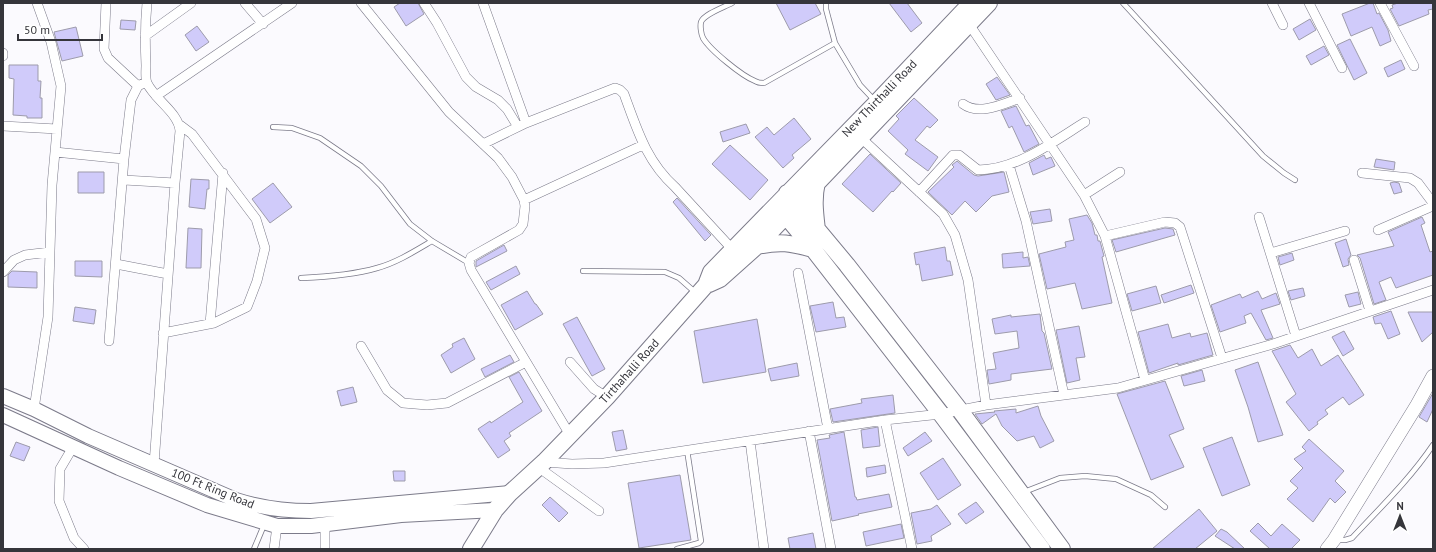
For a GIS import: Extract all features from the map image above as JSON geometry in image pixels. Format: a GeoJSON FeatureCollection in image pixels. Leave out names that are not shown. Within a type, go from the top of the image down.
{"type":"FeatureCollection","features":[{"type":"Feature","properties":{"kind":"highway","name":"New Thirthalli Road"},"geometry":{"type":"LineString","coordinates":[[787,204],[876,103],[970,3]]}},
{"type":"Feature","properties":{"kind":"highway"},"geometry":{"type":"LineString","coordinates":[[702,289],[720,279],[757,246],[787,204],[817,182],[989,3]]}},
{"type":"Feature","properties":{"kind":"highway"},"geometry":{"type":"LineString","coordinates":[[817,182],[814,195],[817,230]]}},
{"type":"Feature","properties":{"kind":"highway"},"geometry":{"type":"LineString","coordinates":[[787,204],[817,230],[847,265],[959,410],[1062,549]]}},
{"type":"Feature","properties":{"kind":"highway"},"geometry":{"type":"LineString","coordinates":[[787,204],[813,249],[1042,549]]}},
{"type":"Feature","properties":{"kind":"highway","name":"Tirthahalli Road"},"geometry":{"type":"LineString","coordinates":[[473,548],[495,510],[510,493],[541,465],[607,396],[702,289],[711,272],[733,250],[787,204]]}},
{"type":"Feature","properties":{"kind":"highway"},"geometry":{"type":"LineString","coordinates":[[757,246],[786,242],[813,249]]}},
{"type":"Feature","properties":{"kind":"main road"},"geometry":{"type":"LineString","coordinates":[[1331,544],[1418,405],[1433,376]]}},
{"type":"Feature","properties":{"kind":"main road","name":"100 Ft Ring Road"},"geometry":{"type":"LineString","coordinates":[[3,396],[34,409],[88,436],[236,500],[255,506],[289,511],[311,511],[510,493]]}},
{"type":"Feature","properties":{"kind":"main road","name":"100 Ft Ring Road"},"geometry":{"type":"LineString","coordinates":[[3,415],[119,468],[207,505],[271,524],[311,526],[401,515],[495,510]]}},
{"type":"Feature","properties":{"kind":"street"},"geometry":{"type":"LineString","coordinates":[[34,409],[48,317],[52,185],[61,86],[51,42],[37,3]]}},
{"type":"Feature","properties":{"kind":"street"},"geometry":{"type":"LineString","coordinates":[[106,3],[104,50],[108,58],[156,96],[180,125],[192,134],[223,173],[256,219],[265,248],[257,281],[248,307],[210,324],[163,333]]}},
{"type":"Feature","properties":{"kind":"street"},"geometry":{"type":"LineString","coordinates":[[109,341],[124,180],[124,159],[131,100],[142,84],[147,3]]}},
{"type":"Feature","properties":{"kind":"street"},"geometry":{"type":"LineString","coordinates":[[145,36],[191,3]]}},
{"type":"Feature","properties":{"kind":"street"},"geometry":{"type":"LineString","coordinates":[[245,3],[263,24]]}},
{"type":"Feature","properties":{"kind":"street"},"geometry":{"type":"LineString","coordinates":[[156,96],[292,3]]}},
{"type":"Feature","properties":{"kind":"street"},"geometry":{"type":"LineString","coordinates":[[361,3],[449,112],[498,158],[512,177],[524,200],[525,215],[523,224],[519,230],[471,257],[469,263],[471,270],[570,435]]}},
{"type":"Feature","properties":{"kind":"street"},"geometry":{"type":"LineString","coordinates":[[424,3],[437,23],[466,77],[476,87],[498,100],[507,109],[518,127]]}},
{"type":"Feature","properties":{"kind":"street"},"geometry":{"type":"LineString","coordinates":[[483,3],[526,123]]}},
{"type":"Feature","properties":{"kind":"street"},"geometry":{"type":"LineString","coordinates":[[1272,3],[1283,25]]}},
{"type":"Feature","properties":{"kind":"street"},"geometry":{"type":"LineString","coordinates":[[1309,3],[1342,68]]}},
{"type":"Feature","properties":{"kind":"street"},"geometry":{"type":"LineString","coordinates":[[1380,3],[1414,66]]}},
{"type":"Feature","properties":{"kind":"street"},"geometry":{"type":"LineString","coordinates":[[969,24],[1084,195],[1105,236],[1145,380]]}},
{"type":"Feature","properties":{"kind":"street"},"geometry":{"type":"LineString","coordinates":[[483,144],[526,123],[615,88],[620,90],[624,94],[643,145],[654,164],[733,250]]}},
{"type":"Feature","properties":{"kind":"street"},"geometry":{"type":"LineString","coordinates":[[963,104],[968,108],[980,110],[1020,98]]}},
{"type":"Feature","properties":{"kind":"street"},"geometry":{"type":"LineString","coordinates":[[919,192],[953,155],[959,155],[978,170],[1009,165],[1050,144],[1085,122]]}},
{"type":"Feature","properties":{"kind":"street"},"geometry":{"type":"LineString","coordinates":[[154,464],[180,125]]}},
{"type":"Feature","properties":{"kind":"street"},"geometry":{"type":"LineString","coordinates":[[3,126],[57,129]]}},
{"type":"Feature","properties":{"kind":"street"},"geometry":{"type":"LineString","coordinates":[[860,137],[942,214],[955,235],[968,280],[986,405]]}},
{"type":"Feature","properties":{"kind":"street"},"geometry":{"type":"LineString","coordinates":[[524,200],[643,145]]}},
{"type":"Feature","properties":{"kind":"street"},"geometry":{"type":"LineString","coordinates":[[55,152],[124,159]]}},
{"type":"Feature","properties":{"kind":"street"},"geometry":{"type":"LineString","coordinates":[[1009,165],[1026,221],[1064,395]]}},
{"type":"Feature","properties":{"kind":"street"},"geometry":{"type":"LineString","coordinates":[[1084,195],[1120,172]]}},
{"type":"Feature","properties":{"kind":"street"},"geometry":{"type":"LineString","coordinates":[[210,324],[223,173]]}},
{"type":"Feature","properties":{"kind":"street"},"geometry":{"type":"LineString","coordinates":[[1362,173],[1410,178],[1418,183],[1433,202]]}},
{"type":"Feature","properties":{"kind":"street"},"geometry":{"type":"LineString","coordinates":[[124,180],[175,184]]}},
{"type":"Feature","properties":{"kind":"street"},"geometry":{"type":"LineString","coordinates":[[1378,230],[1433,206]]}},
{"type":"Feature","properties":{"kind":"street"},"geometry":{"type":"LineString","coordinates":[[1259,217],[1296,336]]}},
{"type":"Feature","properties":{"kind":"street"},"geometry":{"type":"LineString","coordinates":[[1105,236],[1165,222],[1175,223],[1180,227],[1222,358]]}},
{"type":"Feature","properties":{"kind":"street"},"geometry":{"type":"LineString","coordinates":[[1271,254],[1345,231]]}},
{"type":"Feature","properties":{"kind":"street"},"geometry":{"type":"LineString","coordinates":[[3,272],[14,260],[25,255],[50,252]]}},
{"type":"Feature","properties":{"kind":"street"},"geometry":{"type":"LineString","coordinates":[[1354,260],[1370,311]]}},
{"type":"Feature","properties":{"kind":"street"},"geometry":{"type":"LineString","coordinates":[[116,264],[168,274]]}},
{"type":"Feature","properties":{"kind":"street"},"geometry":{"type":"LineString","coordinates":[[798,274],[828,428]]}},
{"type":"Feature","properties":{"kind":"street"},"geometry":{"type":"LineString","coordinates":[[541,465],[604,463],[828,428],[940,414],[986,405],[1118,388],[1296,336],[1433,290]]}},
{"type":"Feature","properties":{"kind":"street"},"geometry":{"type":"LineString","coordinates":[[361,346],[387,390],[403,403],[427,405],[447,403],[526,362]]}},
{"type":"Feature","properties":{"kind":"street"},"geometry":{"type":"LineString","coordinates":[[570,362],[594,389],[607,396]]}},
{"type":"Feature","properties":{"kind":"street"},"geometry":{"type":"LineString","coordinates":[[885,420],[912,549]]}},
{"type":"Feature","properties":{"kind":"street"},"geometry":{"type":"LineString","coordinates":[[809,432],[831,549]]}},
{"type":"Feature","properties":{"kind":"street"},"geometry":{"type":"LineString","coordinates":[[750,440],[764,549]]}},
{"type":"Feature","properties":{"kind":"street"},"geometry":{"type":"LineString","coordinates":[[73,447],[60,469],[59,501],[74,538],[84,549]]}},
{"type":"Feature","properties":{"kind":"street"},"geometry":{"type":"LineString","coordinates":[[541,465],[599,511]]}},
{"type":"Feature","properties":{"kind":"street"},"geometry":{"type":"LineString","coordinates":[[271,524],[274,549]]}},
{"type":"Feature","properties":{"kind":"street"},"geometry":{"type":"LineString","coordinates":[[325,549],[326,524]]}},
{"type":"Feature","properties":{"kind":"lane"},"geometry":{"type":"LineString","coordinates":[[732,3],[706,16],[701,22],[703,37],[719,56],[749,78],[757,82],[764,83],[835,43]]}},
{"type":"Feature","properties":{"kind":"lane"},"geometry":{"type":"LineString","coordinates":[[826,3],[826,9],[835,43],[860,85],[876,103]]}},
{"type":"Feature","properties":{"kind":"lane"},"geometry":{"type":"LineString","coordinates":[[1123,3],[1263,156],[1295,180]]}},
{"type":"Feature","properties":{"kind":"lane"},"geometry":{"type":"LineString","coordinates":[[273,127],[292,128],[320,138],[361,166],[381,186],[410,224],[432,242],[469,263]]}},
{"type":"Feature","properties":{"kind":"lane"},"geometry":{"type":"LineString","coordinates":[[301,278],[348,274],[378,268],[432,242]]}},
{"type":"Feature","properties":{"kind":"lane"},"geometry":{"type":"LineString","coordinates":[[582,271],[665,272],[702,289]]}},
{"type":"Feature","properties":{"kind":"lane"},"geometry":{"type":"LineString","coordinates":[[1331,544],[1352,538],[1392,496],[1422,461],[1433,445]]}},
{"type":"Feature","properties":{"kind":"lane"},"geometry":{"type":"LineString","coordinates":[[677,549],[699,543],[701,540],[687,450]]}},
{"type":"Feature","properties":{"kind":"lane"},"geometry":{"type":"LineString","coordinates":[[1020,494],[1060,478],[1085,476],[1116,479],[1151,494],[1166,506]]}},
{"type":"Feature","properties":{"kind":"lane"},"geometry":{"type":"LineString","coordinates":[[254,549],[271,524]]}},
{"type":"Feature","properties":{"kind":"building"},"geometry":{"type":"Polygon","coordinates":[[[400,3],[418,3],[424,14],[406,26],[394,7],[400,3]]]}},
{"type":"Feature","properties":{"kind":"building"},"geometry":{"type":"Polygon","coordinates":[[[776,3],[815,3],[821,14],[790,30],[776,3]]]}},
{"type":"Feature","properties":{"kind":"building"},"geometry":{"type":"Polygon","coordinates":[[[889,3],[907,3],[922,23],[911,32],[889,3]]]}},
{"type":"Feature","properties":{"kind":"building"},"geometry":{"type":"Polygon","coordinates":[[[1373,3],[1377,14],[1379,13],[1388,30],[1391,41],[1380,46],[1372,27],[1351,36],[1342,14],[1373,3]]]}},
{"type":"Feature","properties":{"kind":"building"},"geometry":{"type":"Polygon","coordinates":[[[1398,3],[1433,3],[1433,9],[1428,10],[1429,14],[1399,26],[1390,9],[1393,8],[1392,5],[1398,3]]]}},
{"type":"Feature","properties":{"kind":"building"},"geometry":{"type":"Polygon","coordinates":[[[1310,19],[1316,30],[1299,40],[1293,29],[1310,19]]]}},
{"type":"Feature","properties":{"kind":"building"},"geometry":{"type":"Polygon","coordinates":[[[121,20],[136,21],[135,30],[120,29],[121,20]]]}},
{"type":"Feature","properties":{"kind":"building"},"geometry":{"type":"Polygon","coordinates":[[[197,26],[209,42],[196,51],[185,35],[197,26]]]}},
{"type":"Feature","properties":{"kind":"building"},"geometry":{"type":"Polygon","coordinates":[[[76,27],[83,56],[62,61],[54,32],[76,27]]]}},
{"type":"Feature","properties":{"kind":"building"},"geometry":{"type":"Polygon","coordinates":[[[1350,39],[1367,73],[1354,80],[1337,45],[1350,39]]]}},
{"type":"Feature","properties":{"kind":"building"},"geometry":{"type":"Polygon","coordinates":[[[1324,46],[1329,55],[1311,65],[1306,56],[1324,46]]]}},
{"type":"Feature","properties":{"kind":"building"},"geometry":{"type":"Polygon","coordinates":[[[1401,60],[1405,69],[1388,77],[1384,68],[1401,60]]]}},
{"type":"Feature","properties":{"kind":"building"},"geometry":{"type":"Polygon","coordinates":[[[9,65],[38,65],[38,81],[41,81],[40,98],[42,98],[42,118],[27,118],[27,116],[13,115],[14,79],[9,78],[9,65]]]}},
{"type":"Feature","properties":{"kind":"building"},"geometry":{"type":"Polygon","coordinates":[[[997,77],[1010,95],[996,100],[986,84],[997,77]]]}},
{"type":"Feature","properties":{"kind":"building"},"geometry":{"type":"Polygon","coordinates":[[[914,98],[938,120],[930,128],[927,126],[915,140],[938,157],[928,171],[905,154],[908,150],[888,131],[899,119],[896,116],[914,98]]]}},
{"type":"Feature","properties":{"kind":"building"},"geometry":{"type":"Polygon","coordinates":[[[1016,106],[1026,126],[1029,125],[1039,144],[1024,152],[1012,126],[1009,128],[1001,111],[1016,106]]]}},
{"type":"Feature","properties":{"kind":"building"},"geometry":{"type":"Polygon","coordinates":[[[794,118],[811,139],[792,155],[794,158],[783,168],[755,137],[767,127],[774,135],[794,118]]]}},
{"type":"Feature","properties":{"kind":"building"},"geometry":{"type":"Polygon","coordinates":[[[746,124],[750,133],[723,142],[720,132],[746,124]]]}},
{"type":"Feature","properties":{"kind":"building"},"geometry":{"type":"Polygon","coordinates":[[[730,145],[768,180],[750,200],[712,164],[730,145]]]}},
{"type":"Feature","properties":{"kind":"building"},"geometry":{"type":"Polygon","coordinates":[[[870,154],[901,183],[873,212],[842,184],[870,154]]]}},
{"type":"Feature","properties":{"kind":"building"},"geometry":{"type":"Polygon","coordinates":[[[1044,155],[1046,159],[1051,157],[1055,166],[1033,175],[1029,163],[1044,155]]]}},
{"type":"Feature","properties":{"kind":"building"},"geometry":{"type":"Polygon","coordinates":[[[1376,159],[1395,162],[1394,170],[1374,167],[1376,159]]]}},
{"type":"Feature","properties":{"kind":"building"},"geometry":{"type":"Polygon","coordinates":[[[957,161],[974,175],[978,176],[1004,172],[1009,192],[992,196],[976,212],[965,201],[952,215],[928,192],[954,167],[952,165],[957,161]]]}},
{"type":"Feature","properties":{"kind":"building"},"geometry":{"type":"Polygon","coordinates":[[[78,172],[104,172],[104,193],[78,193],[78,172]]]}},
{"type":"Feature","properties":{"kind":"building"},"geometry":{"type":"Polygon","coordinates":[[[191,179],[209,180],[209,189],[207,189],[205,209],[189,207],[191,179]]]}},
{"type":"Feature","properties":{"kind":"building"},"geometry":{"type":"Polygon","coordinates":[[[273,183],[292,207],[270,223],[252,199],[273,183]]]}},
{"type":"Feature","properties":{"kind":"building"},"geometry":{"type":"Polygon","coordinates":[[[1390,183],[1399,183],[1402,192],[1394,194],[1390,183]]]}},
{"type":"Feature","properties":{"kind":"building"},"geometry":{"type":"Polygon","coordinates":[[[677,198],[711,235],[705,241],[673,202],[677,198]]]}},
{"type":"Feature","properties":{"kind":"building"},"geometry":{"type":"Polygon","coordinates":[[[1050,209],[1052,221],[1033,224],[1030,212],[1050,209]]]}},
{"type":"Feature","properties":{"kind":"building"},"geometry":{"type":"Polygon","coordinates":[[[1087,215],[1092,223],[1098,241],[1100,241],[1112,303],[1082,309],[1075,283],[1047,289],[1039,254],[1066,247],[1065,242],[1074,240],[1069,219],[1087,215]]]}},
{"type":"Feature","properties":{"kind":"building"},"geometry":{"type":"Polygon","coordinates":[[[1422,217],[1425,223],[1421,225],[1430,252],[1433,251],[1433,275],[1396,288],[1391,277],[1379,282],[1386,300],[1374,304],[1360,258],[1357,255],[1394,246],[1388,232],[1422,217]]]}},
{"type":"Feature","properties":{"kind":"building"},"geometry":{"type":"Polygon","coordinates":[[[188,228],[202,229],[201,268],[186,268],[188,228]]]}},
{"type":"Feature","properties":{"kind":"building"},"geometry":{"type":"Polygon","coordinates":[[[1165,228],[1173,229],[1175,235],[1116,252],[1112,240],[1165,228]]]}},
{"type":"Feature","properties":{"kind":"building"},"geometry":{"type":"Polygon","coordinates":[[[1346,239],[1351,255],[1348,259],[1349,265],[1343,267],[1335,243],[1346,239]]]}},
{"type":"Feature","properties":{"kind":"building"},"geometry":{"type":"Polygon","coordinates":[[[504,245],[507,251],[476,267],[476,261],[504,245]]]}},
{"type":"Feature","properties":{"kind":"building"},"geometry":{"type":"Polygon","coordinates":[[[945,247],[947,261],[950,261],[953,275],[922,281],[919,264],[916,265],[914,253],[945,247]]]}},
{"type":"Feature","properties":{"kind":"building"},"geometry":{"type":"Polygon","coordinates":[[[1023,252],[1023,258],[1028,257],[1030,266],[1003,268],[1002,254],[1023,252]]]}},
{"type":"Feature","properties":{"kind":"building"},"geometry":{"type":"Polygon","coordinates":[[[1292,253],[1294,260],[1280,265],[1278,257],[1292,253]]]}},
{"type":"Feature","properties":{"kind":"building"},"geometry":{"type":"Polygon","coordinates":[[[75,261],[102,261],[102,277],[75,276],[75,261]]]}},
{"type":"Feature","properties":{"kind":"building"},"geometry":{"type":"Polygon","coordinates":[[[516,266],[520,274],[491,290],[486,282],[516,266]]]}},
{"type":"Feature","properties":{"kind":"building"},"geometry":{"type":"Polygon","coordinates":[[[12,271],[37,272],[37,288],[8,287],[8,275],[12,271]]]}},
{"type":"Feature","properties":{"kind":"building"},"geometry":{"type":"Polygon","coordinates":[[[1191,285],[1194,293],[1164,303],[1161,295],[1191,285]]]}},
{"type":"Feature","properties":{"kind":"building"},"geometry":{"type":"Polygon","coordinates":[[[1156,286],[1161,303],[1132,311],[1127,294],[1156,286]]]}},
{"type":"Feature","properties":{"kind":"building"},"geometry":{"type":"Polygon","coordinates":[[[1303,288],[1305,296],[1291,300],[1288,291],[1303,288]]]}},
{"type":"Feature","properties":{"kind":"building"},"geometry":{"type":"Polygon","coordinates":[[[527,291],[543,314],[515,330],[501,305],[527,291]]]}},
{"type":"Feature","properties":{"kind":"building"},"geometry":{"type":"Polygon","coordinates":[[[1258,291],[1262,299],[1276,293],[1280,304],[1261,310],[1273,338],[1266,340],[1251,313],[1244,316],[1246,323],[1220,332],[1211,305],[1240,294],[1242,298],[1258,291]]]}},
{"type":"Feature","properties":{"kind":"building"},"geometry":{"type":"Polygon","coordinates":[[[1358,292],[1361,304],[1349,307],[1345,295],[1358,292]]]}},
{"type":"Feature","properties":{"kind":"building"},"geometry":{"type":"Polygon","coordinates":[[[833,302],[836,318],[844,317],[846,327],[816,332],[810,306],[833,302]]]}},
{"type":"Feature","properties":{"kind":"building"},"geometry":{"type":"Polygon","coordinates":[[[75,307],[96,310],[94,324],[73,321],[75,307]]]}},
{"type":"Feature","properties":{"kind":"building"},"geometry":{"type":"Polygon","coordinates":[[[1391,311],[1400,334],[1388,339],[1381,323],[1375,324],[1373,317],[1391,311]]]}},
{"type":"Feature","properties":{"kind":"building"},"geometry":{"type":"Polygon","coordinates":[[[1408,312],[1433,312],[1433,332],[1422,342],[1408,312]]]}},
{"type":"Feature","properties":{"kind":"building"},"geometry":{"type":"Polygon","coordinates":[[[1040,314],[1042,331],[1044,333],[1052,369],[1011,374],[1011,380],[989,384],[987,370],[996,369],[993,353],[1019,348],[1017,331],[995,334],[992,319],[1011,315],[1011,317],[1040,314]]]}},
{"type":"Feature","properties":{"kind":"building"},"geometry":{"type":"Polygon","coordinates":[[[577,317],[605,369],[592,376],[563,324],[577,317]]]}},
{"type":"Feature","properties":{"kind":"building"},"geometry":{"type":"Polygon","coordinates":[[[757,319],[766,372],[703,383],[694,331],[757,319]]]}},
{"type":"Feature","properties":{"kind":"building"},"geometry":{"type":"Polygon","coordinates":[[[1168,324],[1172,338],[1190,333],[1191,337],[1207,333],[1213,355],[1178,365],[1178,363],[1149,373],[1138,332],[1168,324]]]}},
{"type":"Feature","properties":{"kind":"building"},"geometry":{"type":"Polygon","coordinates":[[[1079,326],[1085,357],[1076,358],[1080,380],[1067,383],[1056,330],[1079,326]]]}},
{"type":"Feature","properties":{"kind":"building"},"geometry":{"type":"Polygon","coordinates":[[[1344,331],[1354,349],[1343,356],[1332,337],[1344,331]]]}},
{"type":"Feature","properties":{"kind":"building"},"geometry":{"type":"Polygon","coordinates":[[[464,338],[475,359],[451,373],[441,355],[453,347],[452,344],[464,338]]]}},
{"type":"Feature","properties":{"kind":"building"},"geometry":{"type":"Polygon","coordinates":[[[1290,345],[1298,358],[1312,349],[1321,366],[1338,355],[1364,395],[1349,405],[1343,397],[1325,410],[1328,414],[1317,422],[1318,424],[1309,431],[1286,402],[1296,394],[1272,351],[1290,345]]]}},
{"type":"Feature","properties":{"kind":"building"},"geometry":{"type":"Polygon","coordinates":[[[510,355],[514,362],[485,377],[481,369],[510,355]]]}},
{"type":"Feature","properties":{"kind":"building"},"geometry":{"type":"Polygon","coordinates":[[[1258,362],[1283,435],[1258,442],[1235,370],[1258,362]]]}},
{"type":"Feature","properties":{"kind":"building"},"geometry":{"type":"Polygon","coordinates":[[[797,363],[799,376],[771,381],[768,369],[797,363]]]}},
{"type":"Feature","properties":{"kind":"building"},"geometry":{"type":"Polygon","coordinates":[[[1202,370],[1205,381],[1184,386],[1181,376],[1202,370]]]}},
{"type":"Feature","properties":{"kind":"building"},"geometry":{"type":"Polygon","coordinates":[[[519,372],[542,411],[509,433],[511,436],[504,441],[510,450],[498,458],[478,429],[490,421],[491,423],[523,402],[509,377],[519,372]]]}},
{"type":"Feature","properties":{"kind":"building"},"geometry":{"type":"Polygon","coordinates":[[[1165,381],[1184,429],[1169,435],[1184,467],[1151,480],[1117,394],[1165,381]]]}},
{"type":"Feature","properties":{"kind":"building"},"geometry":{"type":"Polygon","coordinates":[[[353,387],[357,402],[341,406],[337,391],[353,387]]]}},
{"type":"Feature","properties":{"kind":"building"},"geometry":{"type":"Polygon","coordinates":[[[1433,393],[1433,409],[1427,422],[1419,417],[1433,393]]]}},
{"type":"Feature","properties":{"kind":"building"},"geometry":{"type":"Polygon","coordinates":[[[893,395],[895,413],[833,422],[830,409],[862,403],[861,399],[893,395]]]}},
{"type":"Feature","properties":{"kind":"building"},"geometry":{"type":"Polygon","coordinates":[[[1038,406],[1041,416],[1054,441],[1040,448],[1034,436],[1017,441],[1002,426],[996,414],[982,424],[975,414],[1016,409],[1016,413],[1038,406]]]}},
{"type":"Feature","properties":{"kind":"building"},"geometry":{"type":"Polygon","coordinates":[[[878,427],[880,446],[863,448],[861,430],[878,427]]]}},
{"type":"Feature","properties":{"kind":"building"},"geometry":{"type":"Polygon","coordinates":[[[623,430],[627,449],[616,451],[612,432],[623,430]]]}},
{"type":"Feature","properties":{"kind":"building"},"geometry":{"type":"Polygon","coordinates":[[[844,432],[855,497],[857,500],[889,494],[892,507],[832,521],[817,440],[830,438],[829,435],[844,432]]]}},
{"type":"Feature","properties":{"kind":"building"},"geometry":{"type":"Polygon","coordinates":[[[925,432],[932,441],[908,456],[903,448],[925,432]]]}},
{"type":"Feature","properties":{"kind":"building"},"geometry":{"type":"Polygon","coordinates":[[[1232,437],[1250,485],[1222,496],[1203,448],[1232,437]]]}},
{"type":"Feature","properties":{"kind":"building"},"geometry":{"type":"Polygon","coordinates":[[[1309,439],[1344,471],[1335,481],[1346,492],[1335,503],[1330,498],[1313,522],[1287,499],[1298,488],[1290,481],[1303,468],[1294,459],[1306,451],[1302,447],[1309,439]]]}},
{"type":"Feature","properties":{"kind":"building"},"geometry":{"type":"Polygon","coordinates":[[[16,442],[30,447],[24,461],[10,456],[16,442]]]}},
{"type":"Feature","properties":{"kind":"building"},"geometry":{"type":"Polygon","coordinates":[[[943,458],[961,485],[938,500],[920,473],[943,458]]]}},
{"type":"Feature","properties":{"kind":"building"},"geometry":{"type":"Polygon","coordinates":[[[885,465],[886,473],[867,477],[866,468],[885,465]]]}},
{"type":"Feature","properties":{"kind":"building"},"geometry":{"type":"Polygon","coordinates":[[[393,471],[405,471],[405,481],[394,481],[393,471]]]}},
{"type":"Feature","properties":{"kind":"building"},"geometry":{"type":"Polygon","coordinates":[[[680,475],[691,540],[639,548],[628,483],[680,475]]]}},
{"type":"Feature","properties":{"kind":"building"},"geometry":{"type":"Polygon","coordinates":[[[550,497],[568,513],[559,522],[542,505],[550,497]]]}},
{"type":"Feature","properties":{"kind":"building"},"geometry":{"type":"Polygon","coordinates":[[[976,502],[984,512],[966,524],[958,514],[976,502]]]}},
{"type":"Feature","properties":{"kind":"building"},"geometry":{"type":"Polygon","coordinates":[[[937,505],[951,524],[931,536],[932,541],[917,544],[911,513],[931,509],[937,505]]]}},
{"type":"Feature","properties":{"kind":"building"},"geometry":{"type":"Polygon","coordinates":[[[1199,509],[1217,531],[1195,549],[1152,549],[1199,509]]]}},
{"type":"Feature","properties":{"kind":"building"},"geometry":{"type":"Polygon","coordinates":[[[1258,523],[1271,536],[1282,524],[1300,540],[1291,549],[1270,549],[1250,531],[1258,523]]]}},
{"type":"Feature","properties":{"kind":"building"},"geometry":{"type":"Polygon","coordinates":[[[901,524],[904,538],[866,546],[863,532],[901,524]]]}},
{"type":"Feature","properties":{"kind":"building"},"geometry":{"type":"Polygon","coordinates":[[[1221,529],[1227,532],[1245,549],[1235,549],[1215,536],[1221,529]]]}},
{"type":"Feature","properties":{"kind":"building"},"geometry":{"type":"Polygon","coordinates":[[[813,533],[816,549],[790,549],[788,538],[813,533]]]}}]}
